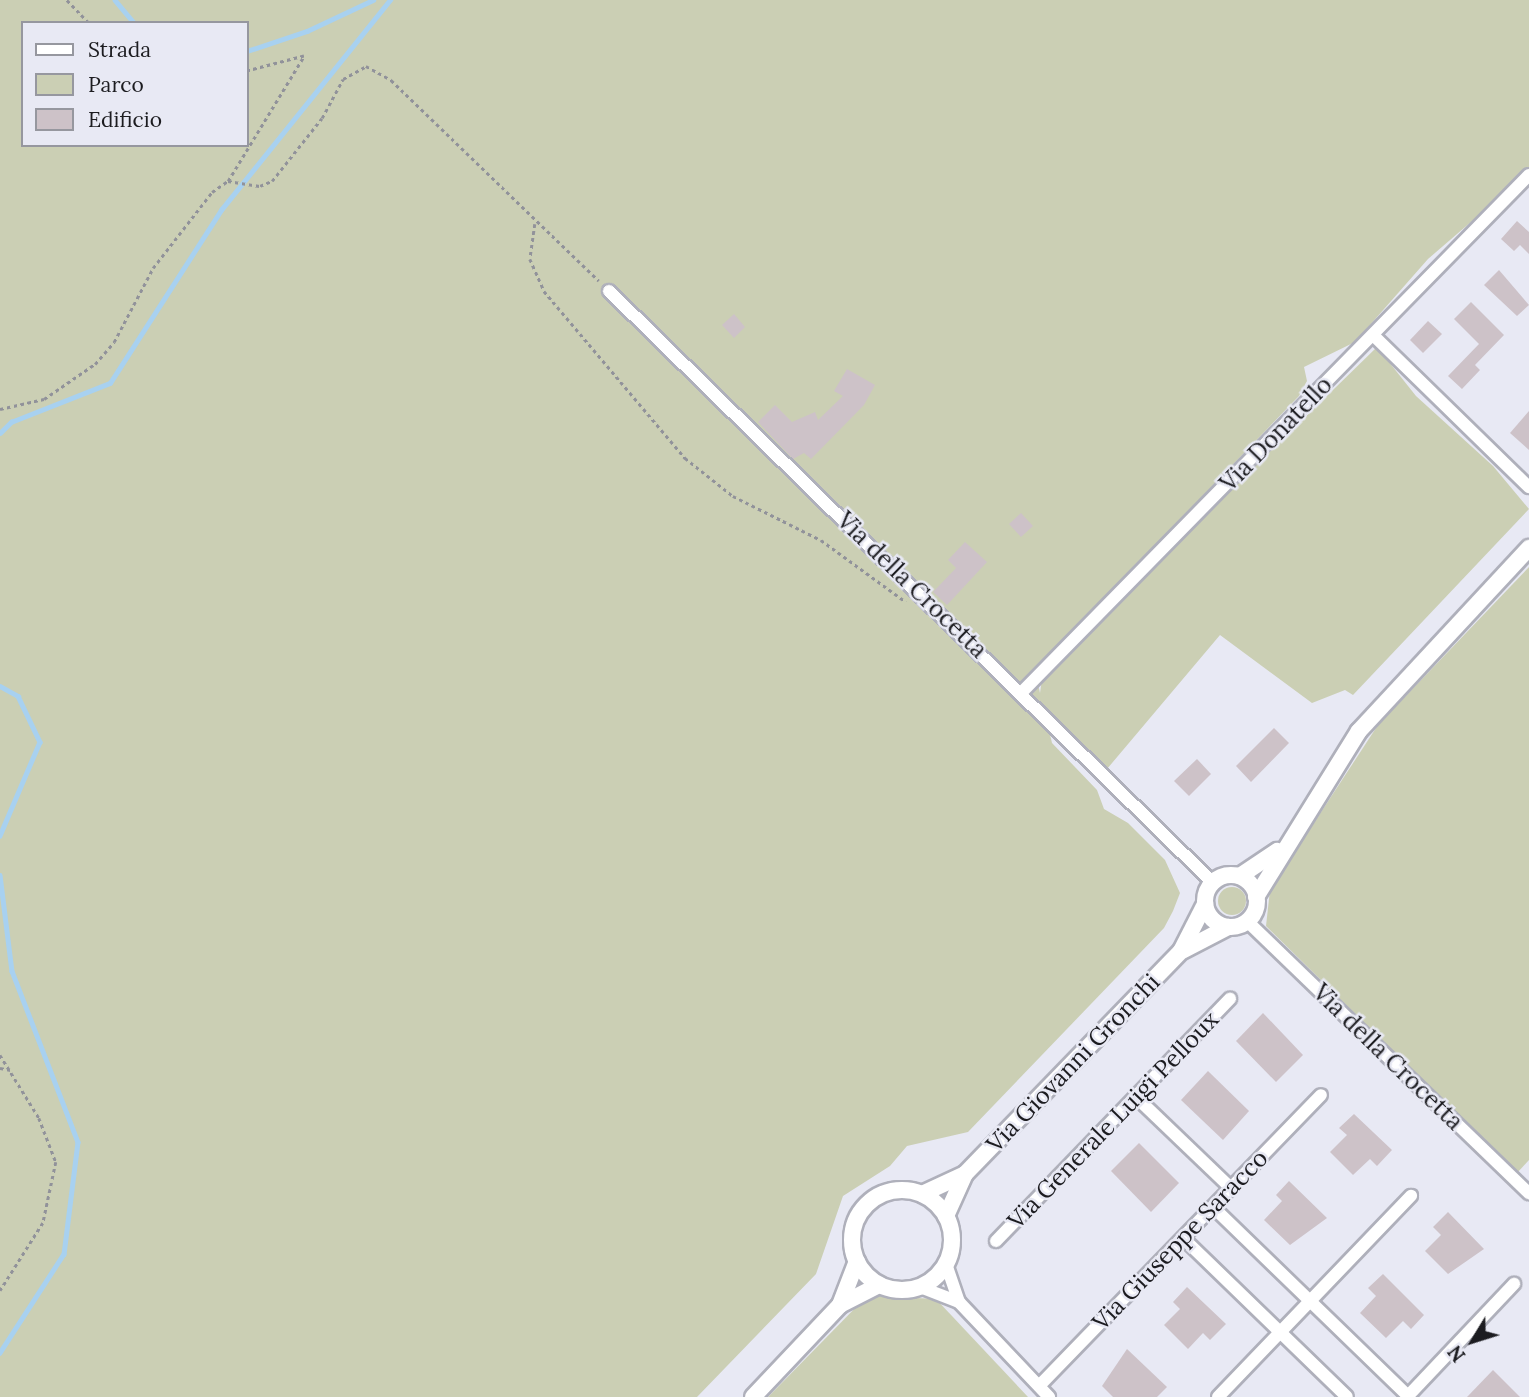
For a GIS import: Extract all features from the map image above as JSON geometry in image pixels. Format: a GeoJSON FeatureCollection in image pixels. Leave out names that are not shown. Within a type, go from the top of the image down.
{"type":"FeatureCollection","features":[{"type":"Feature","properties":{"kind":"street","name":"Via Donatello"},"geometry":{"type":"LineString","coordinates":[[1022,692],[1529,175]]}},
{"type":"Feature","properties":{"kind":"street","name":"Via della Crocetta"},"geometry":{"type":"LineString","coordinates":[[609,290],[1022,692],[1212,882]]}},
{"type":"Feature","properties":{"kind":"street"},"geometry":{"type":"LineString","coordinates":[[1373,335],[1529,487]]}},
{"type":"Feature","properties":{"kind":"street"},"geometry":{"type":"LineString","coordinates":[[1284,845],[1240,876],[1225,875],[1212,882],[1205,904],[1215,922],[1228,927],[1247,921],[1256,897],[1284,845],[1383,700],[1529,548]]}},
{"type":"Feature","properties":{"kind":"street"},"geometry":{"type":"LineString","coordinates":[[1240,876],[1256,897]]}},
{"type":"Feature","properties":{"kind":"street","name":"Via Giovanni Gronchi"},"geometry":{"type":"LineString","coordinates":[[946,1216],[965,1174],[1181,951],[1205,904]]}},
{"type":"Feature","properties":{"kind":"street","name":"Via della Crocetta"},"geometry":{"type":"LineString","coordinates":[[1247,921],[1529,1193]]}},
{"type":"Feature","properties":{"kind":"street","name":"Via Giovanni Gronchi"},"geometry":{"type":"LineString","coordinates":[[1181,951],[1228,927]]}},
{"type":"Feature","properties":{"kind":"street","name":"Via Generale Luigi Pelloux"},"geometry":{"type":"LineString","coordinates":[[996,1241],[1230,999]]}},
{"type":"Feature","properties":{"kind":"street","name":"Via Giuseppe Saracco"},"geometry":{"type":"LineString","coordinates":[[1039,1386],[1321,1095]]}},
{"type":"Feature","properties":{"kind":"street"},"geometry":{"type":"LineString","coordinates":[[1136,1097],[1231,1188]]}},
{"type":"Feature","properties":{"kind":"street","name":"Via Giovanni Gronchi"},"geometry":{"type":"LineString","coordinates":[[922,1194],[965,1174]]}},
{"type":"Feature","properties":{"kind":"street"},"geometry":{"type":"LineString","coordinates":[[840,1305],[857,1261],[853,1232],[866,1205],[892,1191],[922,1194],[946,1216],[952,1240],[946,1264],[959,1302],[1049,1397]]}},
{"type":"Feature","properties":{"kind":"street"},"geometry":{"type":"LineString","coordinates":[[1218,1397],[1411,1196]]}},
{"type":"Feature","properties":{"kind":"street"},"geometry":{"type":"LineString","coordinates":[[1213,1207],[1407,1396],[1514,1284]]}},
{"type":"Feature","properties":{"kind":"street"},"geometry":{"type":"LineString","coordinates":[[1183,1238],[1347,1397]]}},
{"type":"Feature","properties":{"kind":"street"},"geometry":{"type":"LineString","coordinates":[[857,1261],[879,1284]]}},
{"type":"Feature","properties":{"kind":"street"},"geometry":{"type":"LineString","coordinates":[[920,1287],[946,1264]]}},
{"type":"Feature","properties":{"kind":"street"},"geometry":{"type":"LineString","coordinates":[[753,1397],[840,1305],[879,1284],[920,1287],[959,1302]]}},
{"type":"Feature","properties":{"kind":"path"},"geometry":{"type":"LineString","coordinates":[[68,0],[87,21]]}},
{"type":"Feature","properties":{"kind":"path"},"geometry":{"type":"LineString","coordinates":[[0,409],[44,399],[94,364],[114,342],[152,268],[212,192],[228,181],[304,56],[248,71]]}},
{"type":"Feature","properties":{"kind":"path"},"geometry":{"type":"LineString","coordinates":[[228,181],[246,184],[272,181],[322,118],[343,79],[366,66],[391,80],[535,223],[609,290]]}},
{"type":"Feature","properties":{"kind":"path"},"geometry":{"type":"LineString","coordinates":[[535,223],[530,259],[544,291],[685,458],[733,496],[821,540],[915,610]]}},
{"type":"Feature","properties":{"kind":"path"},"geometry":{"type":"LineString","coordinates":[[0,1055],[39,1118],[56,1162],[43,1223],[0,1291]]}},
{"type":"Feature","properties":{"kind":"path"},"geometry":{"type":"LineString","coordinates":[[0,1068],[11,1070]]}},
{"type":"Feature","properties":{"kind":"green space"},"geometry":{"type":"Polygon","coordinates":[[[0,0],[1529,0],[1529,172],[1428,259],[1355,342],[1304,367],[1307,381],[1299,396],[1035,670],[1040,693],[1042,679],[1117,601],[1377,347],[1416,396],[1493,466],[1529,509],[1353,695],[1345,690],[1312,703],[1220,635],[1107,769],[1044,709],[1052,743],[1097,790],[1104,809],[1128,823],[1165,860],[1180,893],[1173,911],[1164,928],[968,1132],[907,1146],[890,1166],[843,1196],[816,1274],[697,1397],[0,1397],[0,0]]]}},
{"type":"Feature","properties":{"kind":"green space"},"geometry":{"type":"Polygon","coordinates":[[[1529,567],[1529,1160],[1517,1173],[1266,926],[1270,890],[1378,725],[1529,567]]]}},
{"type":"Feature","properties":{"kind":"green space"},"geometry":{"type":"Polygon","coordinates":[[[1232,887],[1242,891],[1246,901],[1242,911],[1232,915],[1222,911],[1218,901],[1222,891],[1232,887]]]}},
{"type":"Feature","properties":{"kind":"green space"},"geometry":{"type":"Polygon","coordinates":[[[878,1296],[936,1299],[1028,1397],[768,1397],[865,1298],[878,1296]]]}},
{"type":"Feature","properties":{"kind":"building"},"geometry":{"type":"Polygon","coordinates":[[[1517,221],[1529,232],[1529,254],[1520,245],[1514,251],[1501,239],[1517,221]]]}},
{"type":"Feature","properties":{"kind":"building"},"geometry":{"type":"Polygon","coordinates":[[[1499,270],[1529,305],[1517,316],[1484,285],[1499,270]]]}},
{"type":"Feature","properties":{"kind":"building"},"geometry":{"type":"Polygon","coordinates":[[[1471,302],[1504,335],[1475,365],[1480,370],[1462,389],[1448,376],[1479,344],[1454,319],[1471,302]]]}},
{"type":"Feature","properties":{"kind":"building"},"geometry":{"type":"Polygon","coordinates":[[[734,314],[745,327],[734,338],[722,325],[734,314]]]}},
{"type":"Feature","properties":{"kind":"building"},"geometry":{"type":"Polygon","coordinates":[[[1428,321],[1442,334],[1423,353],[1410,340],[1428,321]]]}},
{"type":"Feature","properties":{"kind":"building"},"geometry":{"type":"Polygon","coordinates":[[[847,369],[875,385],[864,405],[811,459],[804,453],[793,459],[758,422],[775,405],[792,422],[815,412],[818,420],[843,396],[834,391],[847,369]]]}},
{"type":"Feature","properties":{"kind":"building"},"geometry":{"type":"Polygon","coordinates":[[[1529,411],[1529,450],[1510,433],[1529,411]]]}},
{"type":"Feature","properties":{"kind":"building"},"geometry":{"type":"Polygon","coordinates":[[[1021,513],[1033,526],[1021,537],[1009,524],[1021,513]]]}},
{"type":"Feature","properties":{"kind":"building"},"geometry":{"type":"Polygon","coordinates":[[[965,542],[987,562],[947,605],[933,592],[956,568],[948,560],[965,542]]]}},
{"type":"Feature","properties":{"kind":"building"},"geometry":{"type":"Polygon","coordinates":[[[1274,728],[1289,743],[1251,782],[1236,766],[1274,728]]]}},
{"type":"Feature","properties":{"kind":"building"},"geometry":{"type":"Polygon","coordinates":[[[1197,759],[1211,774],[1189,796],[1174,781],[1197,759]]]}},
{"type":"Feature","properties":{"kind":"building"},"geometry":{"type":"Polygon","coordinates":[[[1263,1013],[1303,1055],[1276,1082],[1236,1041],[1263,1013]]]}},
{"type":"Feature","properties":{"kind":"building"},"geometry":{"type":"Polygon","coordinates":[[[1208,1071],[1249,1111],[1223,1140],[1181,1100],[1208,1071]]]}},
{"type":"Feature","properties":{"kind":"building"},"geometry":{"type":"Polygon","coordinates":[[[1354,1114],[1392,1150],[1377,1166],[1370,1159],[1353,1175],[1330,1152],[1347,1135],[1339,1128],[1354,1114]]]}},
{"type":"Feature","properties":{"kind":"building"},"geometry":{"type":"Polygon","coordinates":[[[1139,1143],[1179,1183],[1151,1212],[1111,1171],[1139,1143]]]}},
{"type":"Feature","properties":{"kind":"building"},"geometry":{"type":"Polygon","coordinates":[[[1289,1181],[1327,1218],[1290,1245],[1264,1220],[1282,1201],[1276,1195],[1289,1181]]]}},
{"type":"Feature","properties":{"kind":"building"},"geometry":{"type":"Polygon","coordinates":[[[1448,1212],[1484,1249],[1448,1274],[1425,1251],[1441,1235],[1433,1227],[1448,1212]]]}},
{"type":"Feature","properties":{"kind":"building"},"geometry":{"type":"Polygon","coordinates":[[[1383,1274],[1424,1315],[1411,1329],[1403,1321],[1386,1338],[1360,1313],[1376,1296],[1368,1288],[1383,1274]]]}},
{"type":"Feature","properties":{"kind":"building"},"geometry":{"type":"Polygon","coordinates":[[[1187,1287],[1226,1324],[1210,1340],[1203,1333],[1188,1349],[1164,1325],[1180,1309],[1173,1302],[1187,1287]]]}},
{"type":"Feature","properties":{"kind":"building"},"geometry":{"type":"Polygon","coordinates":[[[1127,1349],[1167,1387],[1157,1397],[1113,1397],[1102,1386],[1127,1349]]]}},
{"type":"Feature","properties":{"kind":"building"},"geometry":{"type":"Polygon","coordinates":[[[1493,1370],[1520,1397],[1467,1397],[1493,1370]]]}},
{"type":"Feature","properties":{"kind":"waterway"},"geometry":{"type":"LineString","coordinates":[[115,0],[132,21]]}},
{"type":"Feature","properties":{"kind":"waterway"},"geometry":{"type":"LineString","coordinates":[[248,51],[307,31],[373,0]]}},
{"type":"Feature","properties":{"kind":"waterway"},"geometry":{"type":"LineString","coordinates":[[0,433],[11,422],[110,383],[221,210],[390,0]]}},
{"type":"Feature","properties":{"kind":"waterway"},"geometry":{"type":"LineString","coordinates":[[0,686],[18,696],[40,742],[0,836]]}},
{"type":"Feature","properties":{"kind":"waterway"},"geometry":{"type":"LineString","coordinates":[[0,875],[12,971],[78,1142],[64,1254],[0,1353]]}}]}
